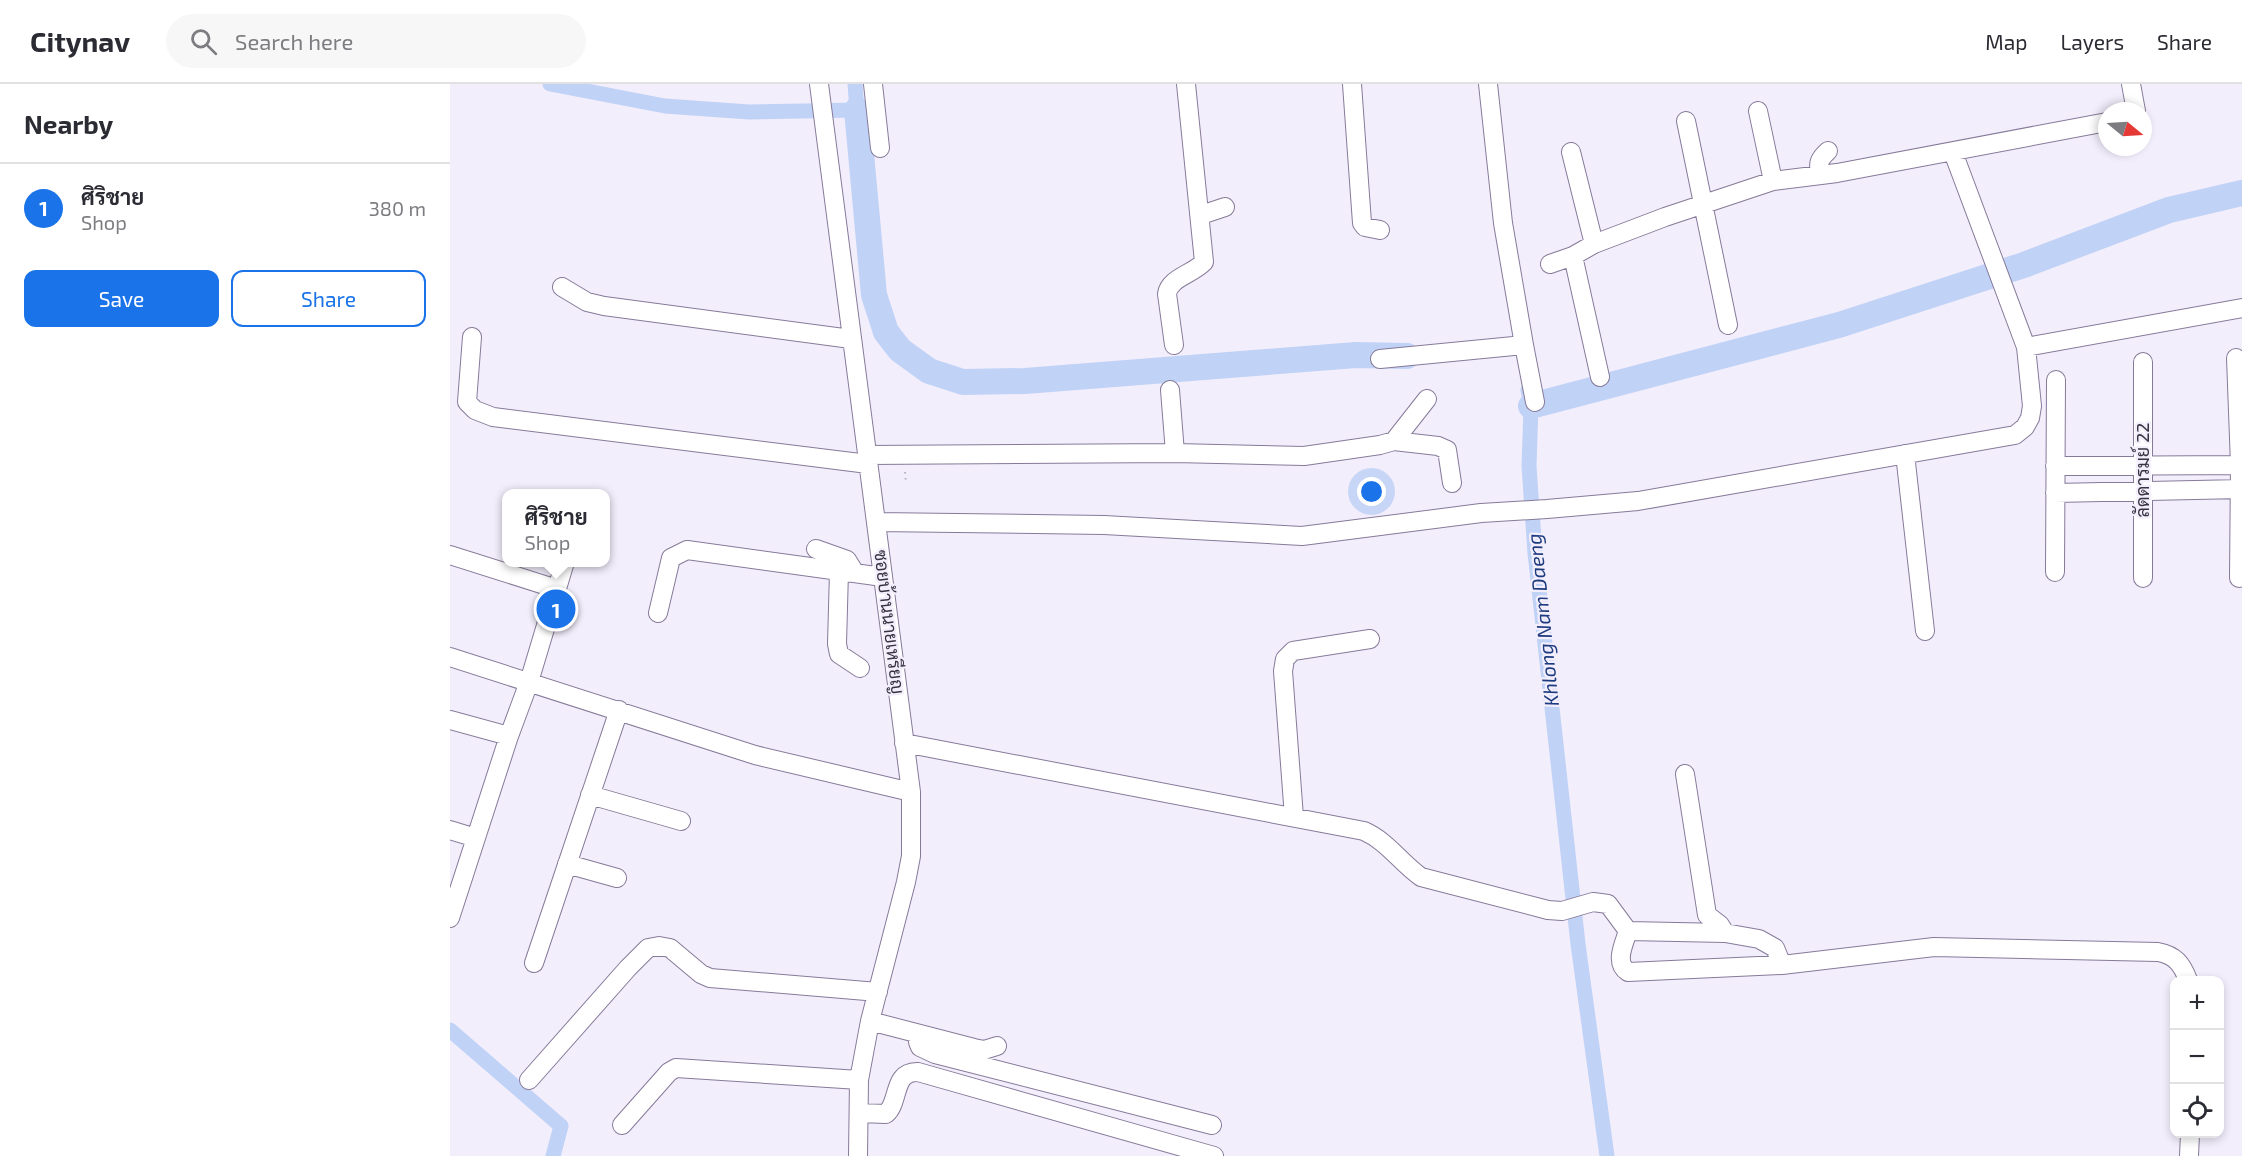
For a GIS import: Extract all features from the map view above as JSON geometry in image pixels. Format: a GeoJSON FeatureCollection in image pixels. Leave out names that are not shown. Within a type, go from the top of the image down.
{"type":"FeatureCollection","features":[{"type":"Feature","properties":{"kind":"street","name":"ซอยบ้านนายเหรียญ"},"geometry":{"type":"LineString","coordinates":[[819,84],[911,792],[911,856],[870,1021],[860,1080],[858,1156]]}},
{"type":"Feature","properties":{"kind":"street"},"geometry":{"type":"LineString","coordinates":[[873,84],[880,148]]}},
{"type":"Feature","properties":{"kind":"street"},"geometry":{"type":"LineString","coordinates":[[1174,345],[1168,287],[1171,283],[1197,270],[1204,262],[1186,84]]}},
{"type":"Feature","properties":{"kind":"street"},"geometry":{"type":"LineString","coordinates":[[1352,84],[1362,223],[1365,227],[1380,230]]}},
{"type":"Feature","properties":{"kind":"street"},"geometry":{"type":"LineString","coordinates":[[1488,84],[1517,346],[1535,402]]}},
{"type":"Feature","properties":{"kind":"street"},"geometry":{"type":"LineString","coordinates":[[2131,84],[2134,102]]}},
{"type":"Feature","properties":{"kind":"street"},"geometry":{"type":"LineString","coordinates":[[1758,111],[1773,182]]}},
{"type":"Feature","properties":{"kind":"street"},"geometry":{"type":"LineString","coordinates":[[1686,121],[1728,325]]}},
{"type":"Feature","properties":{"kind":"street"},"geometry":{"type":"LineString","coordinates":[[1550,264],[1573,256],[1594,244],[1703,204],[1773,182],[1953,152],[2098,124]]}},
{"type":"Feature","properties":{"kind":"street"},"geometry":{"type":"LineString","coordinates":[[1821,175],[1818,166],[1821,158],[1828,151]]}},
{"type":"Feature","properties":{"kind":"street"},"geometry":{"type":"LineString","coordinates":[[1571,152],[1594,244]]}},
{"type":"Feature","properties":{"kind":"street"},"geometry":{"type":"LineString","coordinates":[[876,522],[1104,525],[1302,537],[1481,513],[1638,501],[2015,435],[2025,427],[2030,418],[2032,406],[2026,347],[1953,152]]}},
{"type":"Feature","properties":{"kind":"street"},"geometry":{"type":"LineString","coordinates":[[1201,215],[1225,207]]}},
{"type":"Feature","properties":{"kind":"street"},"geometry":{"type":"LineString","coordinates":[[1573,256],[1600,377]]}},
{"type":"Feature","properties":{"kind":"street"},"geometry":{"type":"LineString","coordinates":[[562,287],[587,302],[604,306],[851,339]]}},
{"type":"Feature","properties":{"kind":"street"},"geometry":{"type":"LineString","coordinates":[[2026,347],[2242,308]]}},
{"type":"Feature","properties":{"kind":"street"},"geometry":{"type":"LineString","coordinates":[[472,337],[467,402],[475,410],[493,417],[867,459],[1175,453],[1304,456],[1394,441],[1438,446],[1447,450],[1452,483]]}},
{"type":"Feature","properties":{"kind":"street"},"geometry":{"type":"LineString","coordinates":[[1380,359],[1517,346]]}},
{"type":"Feature","properties":{"kind":"street"},"geometry":{"type":"LineString","coordinates":[[2236,358],[2241,465],[2239,578]]}},
{"type":"Feature","properties":{"kind":"street","name":"ลัดดารมย์ 22"},"geometry":{"type":"LineString","coordinates":[[2143,362],[2143,578]]}},
{"type":"Feature","properties":{"kind":"street"},"geometry":{"type":"LineString","coordinates":[[2055,572],[2056,380]]}},
{"type":"Feature","properties":{"kind":"street"},"geometry":{"type":"LineString","coordinates":[[1170,390],[1175,453]]}},
{"type":"Feature","properties":{"kind":"street"},"geometry":{"type":"LineString","coordinates":[[1394,441],[1427,399]]}},
{"type":"Feature","properties":{"kind":"street"},"geometry":{"type":"LineString","coordinates":[[1905,454],[1925,631]]}},
{"type":"Feature","properties":{"kind":"street"},"geometry":{"type":"LineString","coordinates":[[2055,466],[2241,465]]}},
{"type":"Feature","properties":{"kind":"street"},"geometry":{"type":"LineString","coordinates":[[2055,493],[2241,489]]}},
{"type":"Feature","properties":{"kind":"street"},"geometry":{"type":"LineString","coordinates":[[816,549],[847,560],[837,644],[839,654],[860,668]]}},
{"type":"Feature","properties":{"kind":"street"},"geometry":{"type":"LineString","coordinates":[[658,613],[671,558],[687,550],[883,577]]}},
{"type":"Feature","properties":{"kind":"street"},"geometry":{"type":"LineString","coordinates":[[450,555],[557,589]]}},
{"type":"Feature","properties":{"kind":"street"},"geometry":{"type":"LineString","coordinates":[[450,918],[509,736],[529,682],[564,567]]}},
{"type":"Feature","properties":{"kind":"street"},"geometry":{"type":"LineString","coordinates":[[1294,818],[1283,671],[1285,659],[1293,651],[1370,639]]}},
{"type":"Feature","properties":{"kind":"street"},"geometry":{"type":"LineString","coordinates":[[450,657],[755,755],[911,792]]}},
{"type":"Feature","properties":{"kind":"street"},"geometry":{"type":"LineString","coordinates":[[534,963],[619,710]]}},
{"type":"Feature","properties":{"kind":"street"},"geometry":{"type":"LineString","coordinates":[[450,720],[509,736]]}},
{"type":"Feature","properties":{"kind":"street"},"geometry":{"type":"LineString","coordinates":[[904,743],[1364,831],[1375,836],[1411,870],[1422,876],[1548,909],[1562,911],[1593,902],[1608,904],[1628,932]]}},
{"type":"Feature","properties":{"kind":"street"},"geometry":{"type":"LineString","coordinates":[[1685,774],[1707,915],[1720,925],[1725,933]]}},
{"type":"Feature","properties":{"kind":"street"},"geometry":{"type":"LineString","coordinates":[[590,795],[681,821]]}},
{"type":"Feature","properties":{"kind":"street"},"geometry":{"type":"LineString","coordinates":[[450,830],[476,838]]}},
{"type":"Feature","properties":{"kind":"street"},"geometry":{"type":"LineString","coordinates":[[567,864],[617,878]]}},
{"type":"Feature","properties":{"kind":"street"},"geometry":{"type":"LineString","coordinates":[[1628,932],[1725,933],[1759,939],[1774,948],[1782,965]]}},
{"type":"Feature","properties":{"kind":"street"},"geometry":{"type":"LineString","coordinates":[[1628,932],[1620,962],[1628,972],[1782,965],[1934,947],[2157,952],[2170,954],[2181,964],[2186,976]]}},
{"type":"Feature","properties":{"kind":"street"},"geometry":{"type":"LineString","coordinates":[[529,1080],[648,948],[659,946],[670,948],[701,974],[710,978],[878,992]]}},
{"type":"Feature","properties":{"kind":"street"},"geometry":{"type":"LineString","coordinates":[[870,1021],[984,1050],[997,1046]]}},
{"type":"Feature","properties":{"kind":"street"},"geometry":{"type":"LineString","coordinates":[[920,1034],[918,1042],[920,1047],[935,1054],[1212,1125]]}},
{"type":"Feature","properties":{"kind":"street"},"geometry":{"type":"LineString","coordinates":[[622,1125],[669,1072],[676,1068],[860,1080]]}},
{"type":"Feature","properties":{"kind":"street"},"geometry":{"type":"LineString","coordinates":[[860,1113],[886,1114],[891,1109],[902,1078],[908,1073],[918,1072],[1214,1156]]}},
{"type":"Feature","properties":{"kind":"street"},"geometry":{"type":"LineString","coordinates":[[2189,1156],[2190,1138]]}},
{"type":"Feature","properties":{"kind":"waterway"},"geometry":{"type":"LineString","coordinates":[[550,84],[665,106],[749,112],[857,110],[855,84]]}},
{"type":"Feature","properties":{"kind":"waterway"},"geometry":{"type":"LineString","coordinates":[[857,110],[874,295],[886,332],[900,350],[929,371],[963,382],[1025,381],[1356,355],[1407,356]]}},
{"type":"Feature","properties":{"kind":"waterway"},"geometry":{"type":"LineString","coordinates":[[1531,406],[1839,325],[2024,265],[2169,210],[2242,193]]}},
{"type":"Feature","properties":{"kind":"waterway","name":"Khlong Nam Daeng"},"geometry":{"type":"LineString","coordinates":[[1528,390],[1531,406],[1529,466],[1535,553],[1578,944],[1607,1156]]}},
{"type":"Feature","properties":{"kind":"waterway"},"geometry":{"type":"LineString","coordinates":[[450,1030],[561,1126],[553,1156]]}},
{"type":"Feature","properties":{"kind":"place","name":"ศิริชาย"},"geometry":{"type":"Point","coordinates":[556,609]}}]}
